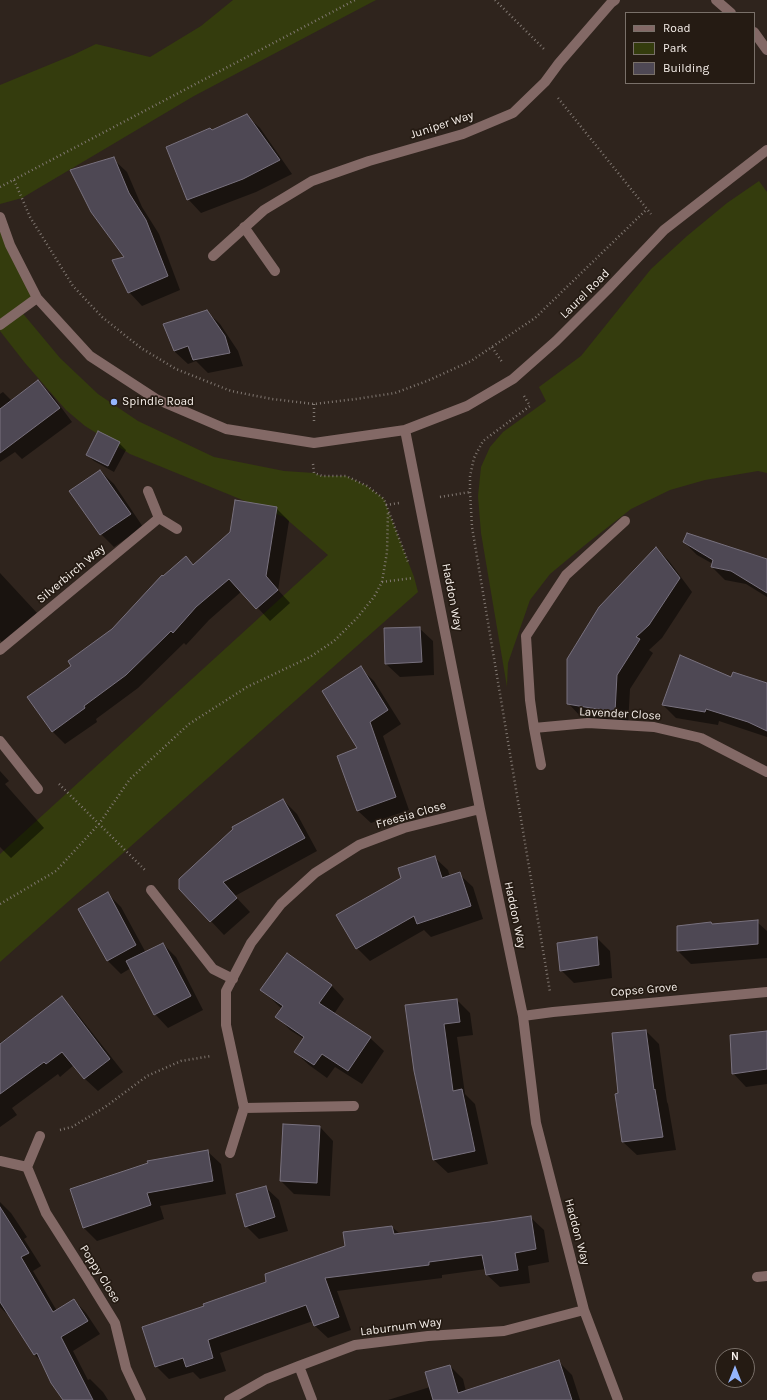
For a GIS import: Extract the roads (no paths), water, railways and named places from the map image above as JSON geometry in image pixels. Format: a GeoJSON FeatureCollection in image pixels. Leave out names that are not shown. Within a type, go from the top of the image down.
{"type":"FeatureCollection","features":[{"type":"Feature","properties":{"kind":"street","name":"Juniper Way"},"geometry":{"type":"LineString","coordinates":[[213,256],[264,210],[312,181],[369,161],[463,134],[512,113],[545,82],[559,63],[615,0]]}},
{"type":"Feature","properties":{"kind":"street"},"geometry":{"type":"LineString","coordinates":[[716,0],[730,12]]}},
{"type":"Feature","properties":{"kind":"street"},"geometry":{"type":"LineString","coordinates":[[755,33],[767,50]]}},
{"type":"Feature","properties":{"kind":"street","name":"Laurel Road"},"geometry":{"type":"LineString","coordinates":[[0,217],[10,245],[37,298],[90,356],[156,399],[226,429],[314,443],[405,430],[467,406],[513,379],[556,341],[664,230],[767,150]]}},
{"type":"Feature","properties":{"kind":"street"},"geometry":{"type":"LineString","coordinates":[[244,227],[275,271]]}},
{"type":"Feature","properties":{"kind":"street"},"geometry":{"type":"LineString","coordinates":[[0,325],[37,298]]}},
{"type":"Feature","properties":{"kind":"street","name":"Haddon Way"},"geometry":{"type":"LineString","coordinates":[[405,430],[480,809],[523,1016],[536,1123],[584,1310],[618,1400]]}},
{"type":"Feature","properties":{"kind":"street"},"geometry":{"type":"LineString","coordinates":[[148,491],[159,518],[177,529]]}},
{"type":"Feature","properties":{"kind":"street","name":"Silverbirch Way"},"geometry":{"type":"LineString","coordinates":[[0,650],[159,518]]}},
{"type":"Feature","properties":{"kind":"street"},"geometry":{"type":"LineString","coordinates":[[541,765],[530,700],[526,636],[566,575],[625,521]]}},
{"type":"Feature","properties":{"kind":"street","name":"Lavender Close"},"geometry":{"type":"LineString","coordinates":[[534,728],[588,723],[654,727],[701,738],[767,772]]}},
{"type":"Feature","properties":{"kind":"street"},"geometry":{"type":"LineString","coordinates":[[0,740],[38,789]]}},
{"type":"Feature","properties":{"kind":"street","name":"Freesia Close"},"geometry":{"type":"LineString","coordinates":[[230,1153],[244,1108],[226,1025],[226,991],[251,943],[281,904],[315,873],[359,845],[404,828],[480,809]]}},
{"type":"Feature","properties":{"kind":"street"},"geometry":{"type":"LineString","coordinates":[[150,890],[213,969],[233,979]]}},
{"type":"Feature","properties":{"kind":"street","name":"Copse Grove"},"geometry":{"type":"LineString","coordinates":[[523,1016],[767,992]]}},
{"type":"Feature","properties":{"kind":"street"},"geometry":{"type":"LineString","coordinates":[[244,1108],[354,1106]]}},
{"type":"Feature","properties":{"kind":"street"},"geometry":{"type":"LineString","coordinates":[[0,1161],[27,1167],[40,1136]]}},
{"type":"Feature","properties":{"kind":"street","name":"Poppy Close"},"geometry":{"type":"LineString","coordinates":[[27,1167],[46,1213],[115,1323],[126,1368],[141,1400]]}},
{"type":"Feature","properties":{"kind":"street","name":"Laburnum Way"},"geometry":{"type":"LineString","coordinates":[[229,1400],[266,1379],[355,1346],[428,1336],[504,1331],[584,1310]]}},
{"type":"Feature","properties":{"kind":"street"},"geometry":{"type":"LineString","coordinates":[[298,1366],[312,1400]]}},
{"type":"Feature","properties":{"kind":"place","name":"Spindle Road"},"geometry":{"type":"Point","coordinates":[114,402]}}]}
